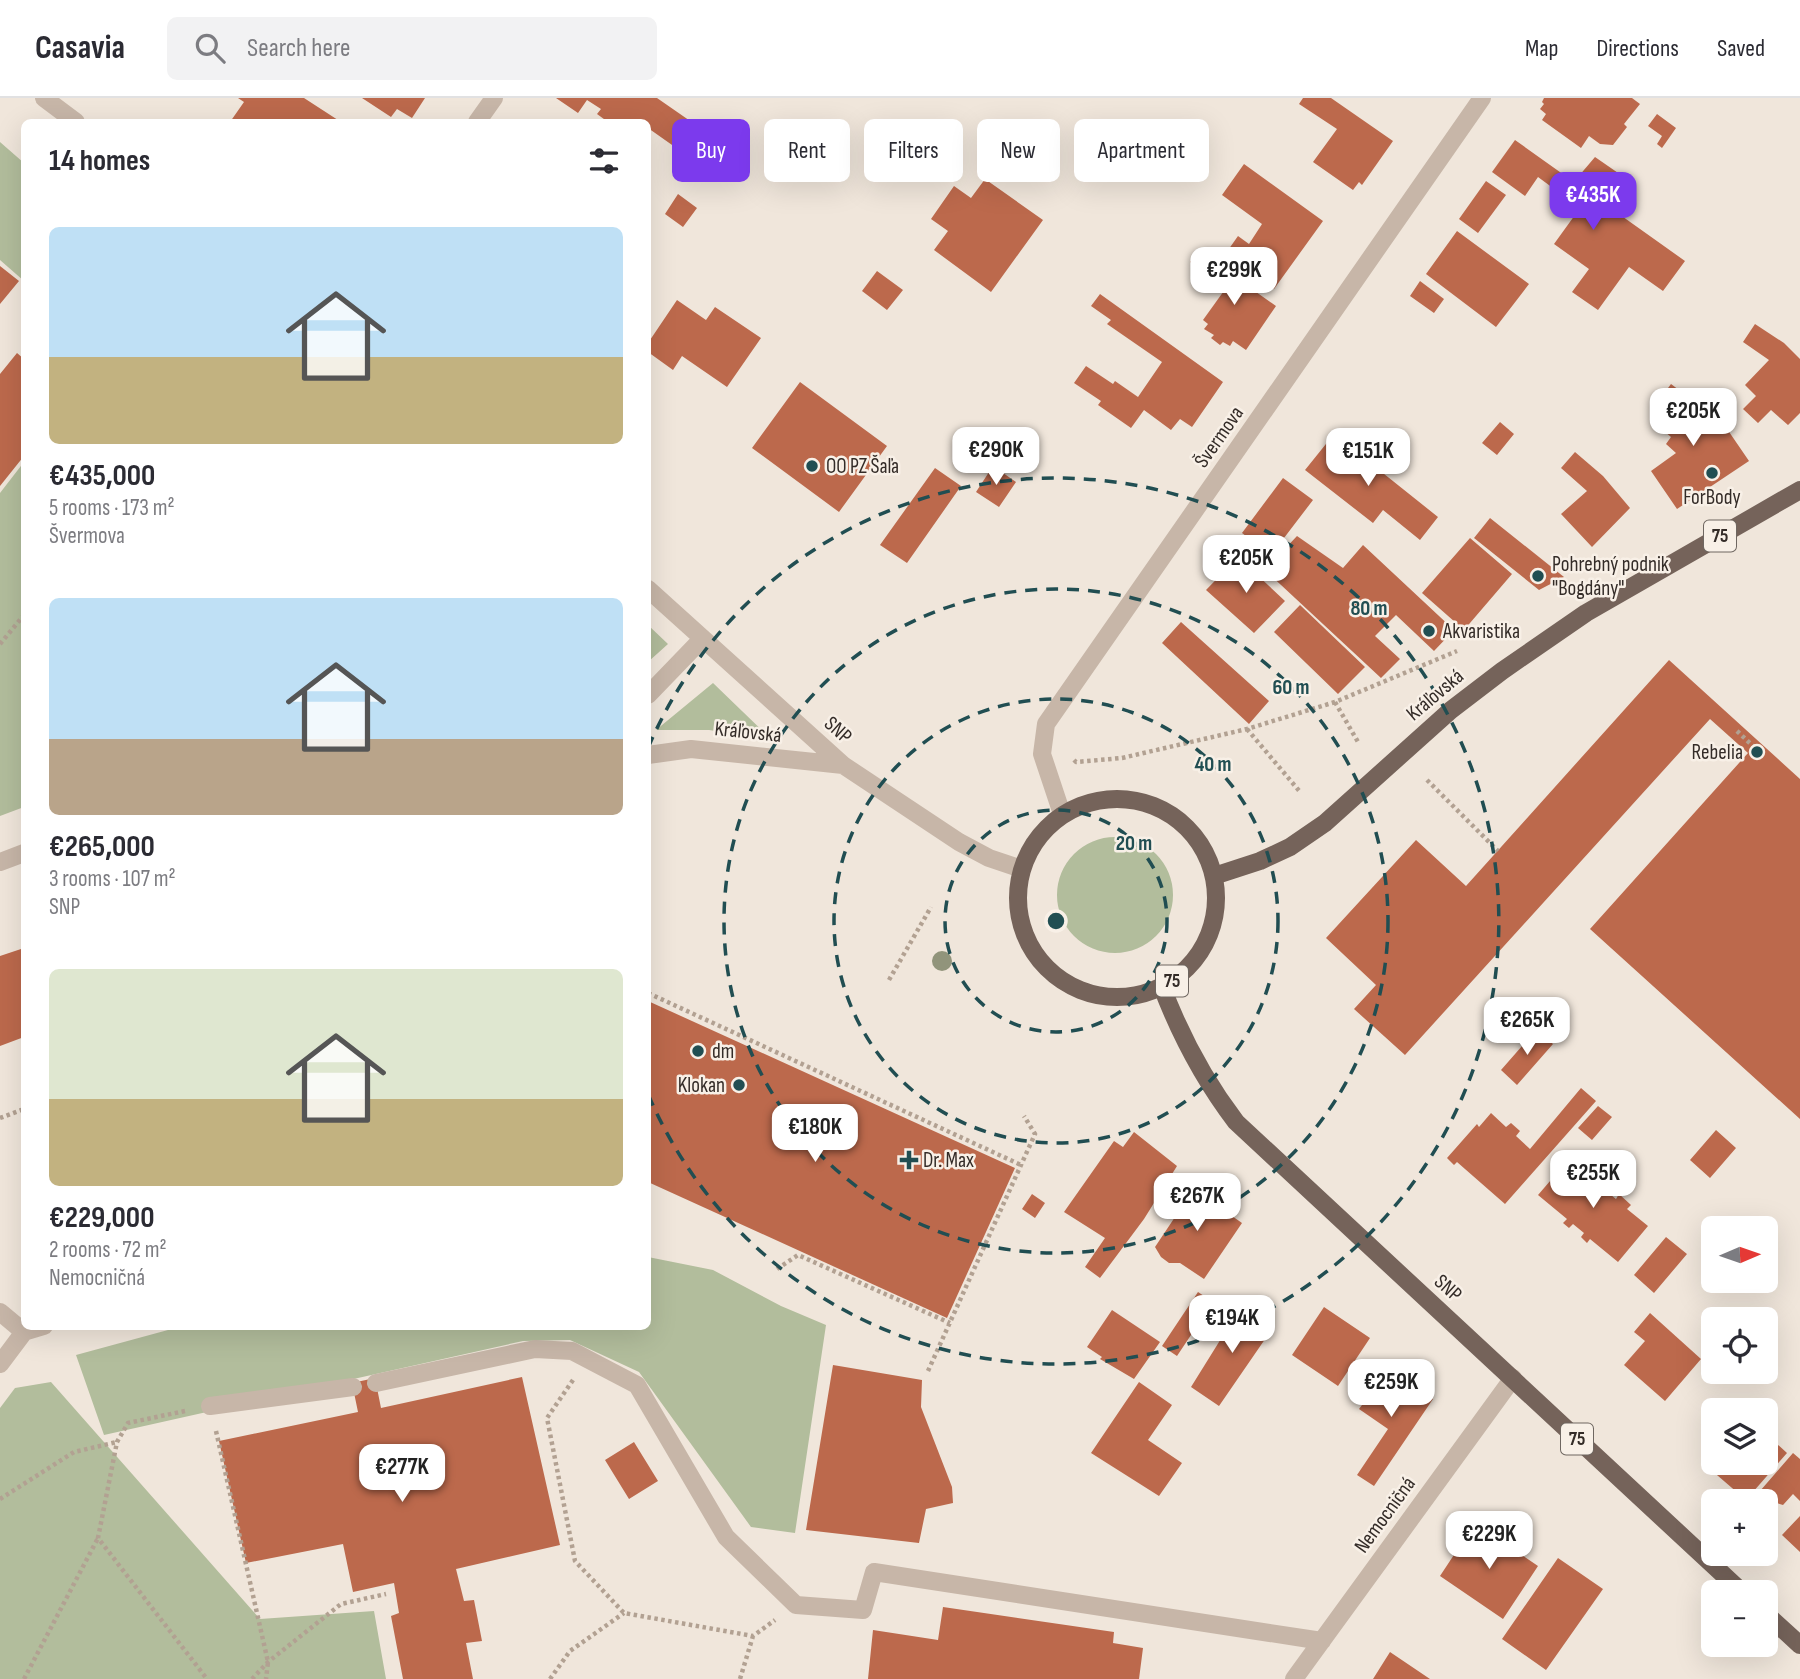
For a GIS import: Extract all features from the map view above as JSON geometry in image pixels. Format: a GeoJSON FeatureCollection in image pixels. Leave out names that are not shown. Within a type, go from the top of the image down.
{"type":"FeatureCollection","features":[{"type":"Feature","properties":{"kind":"main road","name":"Kráľovská"},"geometry":{"type":"LineString","coordinates":[[1214,877],[1290,847],[1325,823],[1451,710],[1512,663],[1586,613],[1800,490]]}},
{"type":"Feature","properties":{"kind":"main road","name":"75"},"geometry":{"type":"LineString","coordinates":[[1131,799],[1155,805],[1176,817],[1194,834],[1207,854],[1217,898],[1207,941],[1181,975],[1162,987],[1117,998],[1094,995],[1073,988],[1053,975],[1037,958],[1019,915],[1017,892],[1022,869],[1031,848],[1045,829],[1062,814],[1084,803],[1131,799]]}},
{"type":"Feature","properties":{"kind":"main road","name":"SNP"},"geometry":{"type":"LineString","coordinates":[[1162,987],[1194,1060],[1236,1122],[1729,1580]]}},
{"type":"Feature","properties":{"kind":"main road"},"geometry":{"type":"LineString","coordinates":[[1778,1625],[1800,1645]]}},
{"type":"Feature","properties":{"kind":"street"},"geometry":{"type":"LineString","coordinates":[[44,98],[72,119]]}},
{"type":"Feature","properties":{"kind":"street"},"geometry":{"type":"LineString","coordinates":[[479,119],[494,98]]}},
{"type":"Feature","properties":{"kind":"street","name":"Švermova"},"geometry":{"type":"LineString","coordinates":[[1062,814],[1042,754],[1046,724],[1482,98]]}},
{"type":"Feature","properties":{"kind":"street","name":"SNP"},"geometry":{"type":"LineString","coordinates":[[651,592],[843,765],[959,842],[989,858],[1022,869]]}},
{"type":"Feature","properties":{"kind":"street"},"geometry":{"type":"LineString","coordinates":[[651,692],[702,639]]}},
{"type":"Feature","properties":{"kind":"street","name":"Kráľovská"},"geometry":{"type":"LineString","coordinates":[[651,755],[691,749],[843,765]]}},
{"type":"Feature","properties":{"kind":"street"},"geometry":{"type":"LineString","coordinates":[[0,862],[21,854]]}},
{"type":"Feature","properties":{"kind":"street"},"geometry":{"type":"LineString","coordinates":[[0,1312],[21,1330]]}},
{"type":"Feature","properties":{"kind":"street"},"geometry":{"type":"LineString","coordinates":[[0,1364],[24,1332],[31,1330]]}},
{"type":"Feature","properties":{"kind":"street"},"geometry":{"type":"LineString","coordinates":[[376,1382],[535,1349],[572,1351],[637,1385],[726,1537],[796,1605],[863,1610],[874,1572],[1322,1641]]}},
{"type":"Feature","properties":{"kind":"street","name":"Nemocničná"},"geometry":{"type":"LineString","coordinates":[[1294,1679],[1513,1378]]}},
{"type":"Feature","properties":{"kind":"street"},"geometry":{"type":"LineString","coordinates":[[210,1406],[353,1387]]}},
{"type":"Feature","properties":{"kind":"path"},"geometry":{"type":"LineString","coordinates":[[0,643],[21,618]]}},
{"type":"Feature","properties":{"kind":"path"},"geometry":{"type":"LineString","coordinates":[[1066,752],[1076,762],[1122,758],[1247,729],[1335,702],[1457,652]]}},
{"type":"Feature","properties":{"kind":"path"},"geometry":{"type":"LineString","coordinates":[[1335,702],[1358,742]]}},
{"type":"Feature","properties":{"kind":"path"},"geometry":{"type":"LineString","coordinates":[[1247,729],[1301,793]]}},
{"type":"Feature","properties":{"kind":"path"},"geometry":{"type":"LineString","coordinates":[[1737,731],[1754,747]]}},
{"type":"Feature","properties":{"kind":"path"},"geometry":{"type":"LineString","coordinates":[[1427,780],[1498,851]]}},
{"type":"Feature","properties":{"kind":"path"},"geometry":{"type":"LineString","coordinates":[[889,980],[930,907]]}},
{"type":"Feature","properties":{"kind":"path"},"geometry":{"type":"LineString","coordinates":[[651,994],[1021,1164]]}},
{"type":"Feature","properties":{"kind":"path"},"geometry":{"type":"LineString","coordinates":[[0,1118],[21,1111]]}},
{"type":"Feature","properties":{"kind":"path"},"geometry":{"type":"LineString","coordinates":[[928,1371],[1035,1133],[1024,1116]]}},
{"type":"Feature","properties":{"kind":"path"},"geometry":{"type":"LineString","coordinates":[[777,1269],[798,1255],[950,1323]]}},
{"type":"Feature","properties":{"kind":"path"},"geometry":{"type":"LineString","coordinates":[[587,1359],[547,1418],[575,1561],[624,1613],[752,1636]]}},
{"type":"Feature","properties":{"kind":"path"},"geometry":{"type":"LineString","coordinates":[[24,1679],[98,1538],[117,1442],[128,1423],[210,1406],[268,1662],[266,1679]]}},
{"type":"Feature","properties":{"kind":"path"},"geometry":{"type":"LineString","coordinates":[[0,1499],[74,1452],[117,1442]]}},
{"type":"Feature","properties":{"kind":"path"},"geometry":{"type":"LineString","coordinates":[[98,1538],[207,1679]]}},
{"type":"Feature","properties":{"kind":"path"},"geometry":{"type":"LineString","coordinates":[[252,1679],[268,1662],[341,1604],[386,1594]]}},
{"type":"Feature","properties":{"kind":"path"},"geometry":{"type":"LineString","coordinates":[[740,1679],[752,1636],[796,1605]]}},
{"type":"Feature","properties":{"kind":"path"},"geometry":{"type":"LineString","coordinates":[[550,1679],[570,1651],[624,1613]]}},
{"type":"Feature","properties":{"kind":"green space"},"geometry":{"type":"Polygon","coordinates":[[[0,142],[21,160],[21,278],[0,260],[0,142]]]}},
{"type":"Feature","properties":{"kind":"green space"},"geometry":{"type":"Polygon","coordinates":[[[21,466],[21,808],[0,816],[0,493],[21,466]]]}},
{"type":"Feature","properties":{"kind":"green space"},"geometry":{"type":"Polygon","coordinates":[[[651,628],[668,644],[651,659],[651,628]]]}},
{"type":"Feature","properties":{"kind":"green space"},"geometry":{"type":"Polygon","coordinates":[[[713,683],[771,739],[709,730],[656,730],[713,683]]]}},
{"type":"Feature","properties":{"kind":"green space"},"geometry":{"type":"Polygon","coordinates":[[[1115,837],[1137,841],[1156,854],[1169,873],[1173,895],[1169,917],[1156,936],[1137,949],[1115,953],[1093,949],[1074,936],[1061,917],[1057,895],[1061,873],[1074,854],[1093,841],[1115,837]]]}},
{"type":"Feature","properties":{"kind":"green space"},"geometry":{"type":"Polygon","coordinates":[[[651,1258],[713,1270],[781,1306],[826,1325],[795,1533],[751,1527],[639,1372],[570,1340],[523,1341],[104,1435],[76,1355],[168,1330],[651,1330],[651,1258]]]}},
{"type":"Feature","properties":{"kind":"green space"},"geometry":{"type":"Polygon","coordinates":[[[51,1382],[260,1619],[374,1611],[386,1679],[0,1679],[0,1408],[15,1388],[51,1382]]]}},
{"type":"Feature","properties":{"kind":"building"},"geometry":{"type":"Polygon","coordinates":[[[238,98],[304,98],[336,119],[232,119],[244,102],[238,98]]]}},
{"type":"Feature","properties":{"kind":"building"},"geometry":{"type":"Polygon","coordinates":[[[362,98],[425,98],[412,118],[397,109],[391,117],[362,98]]]}},
{"type":"Feature","properties":{"kind":"building"},"geometry":{"type":"Polygon","coordinates":[[[556,98],[657,98],[687,119],[672,119],[672,145],[651,130],[651,119],[604,119],[597,114],[601,109],[587,100],[578,113],[556,98]]]}},
{"type":"Feature","properties":{"kind":"building"},"geometry":{"type":"Polygon","coordinates":[[[1303,98],[1331,98],[1393,141],[1362,185],[1359,182],[1353,190],[1313,162],[1337,129],[1299,104],[1303,98]]]}},
{"type":"Feature","properties":{"kind":"building"},"geometry":{"type":"Polygon","coordinates":[[[1544,98],[1632,98],[1640,104],[1624,124],[1627,127],[1613,145],[1600,144],[1589,136],[1581,148],[1542,120],[1546,114],[1540,109],[1544,98]]]}},
{"type":"Feature","properties":{"kind":"building"},"geometry":{"type":"Polygon","coordinates":[[[1657,114],[1676,128],[1662,148],[1657,144],[1662,136],[1648,126],[1657,114]]]}},
{"type":"Feature","properties":{"kind":"building"},"geometry":{"type":"Polygon","coordinates":[[[1515,140],[1685,261],[1663,291],[1629,267],[1598,310],[1572,292],[1589,269],[1554,244],[1580,208],[1538,177],[1525,196],[1492,172],[1515,140]]]}},
{"type":"Feature","properties":{"kind":"building"},"geometry":{"type":"Polygon","coordinates":[[[1595,157],[1621,175],[1605,197],[1578,177],[1595,157]]]}},
{"type":"Feature","properties":{"kind":"building"},"geometry":{"type":"Polygon","coordinates":[[[1244,164],[1323,221],[1274,289],[1226,253],[1238,236],[1249,244],[1262,224],[1222,195],[1244,164]]]}},
{"type":"Feature","properties":{"kind":"building"},"geometry":{"type":"Polygon","coordinates":[[[1486,181],[1506,195],[1478,233],[1459,219],[1486,181]]]}},
{"type":"Feature","properties":{"kind":"building"},"geometry":{"type":"Polygon","coordinates":[[[983,182],[989,182],[1043,220],[991,292],[934,250],[948,231],[931,219],[954,186],[971,198],[983,182]]]}},
{"type":"Feature","properties":{"kind":"building"},"geometry":{"type":"Polygon","coordinates":[[[678,194],[697,208],[683,227],[665,214],[678,194]]]}},
{"type":"Feature","properties":{"kind":"building"},"geometry":{"type":"Polygon","coordinates":[[[1457,231],[1529,284],[1496,327],[1426,274],[1457,231]]]}},
{"type":"Feature","properties":{"kind":"building"},"geometry":{"type":"Polygon","coordinates":[[[1198,251],[1276,306],[1246,350],[1233,341],[1230,346],[1223,342],[1220,345],[1211,338],[1214,335],[1204,329],[1208,324],[1203,320],[1226,288],[1190,262],[1198,251]]]}},
{"type":"Feature","properties":{"kind":"building"},"geometry":{"type":"Polygon","coordinates":[[[0,266],[19,281],[0,304],[0,266]]]}},
{"type":"Feature","properties":{"kind":"building"},"geometry":{"type":"Polygon","coordinates":[[[877,271],[903,290],[887,310],[862,291],[877,271]]]}},
{"type":"Feature","properties":{"kind":"building"},"geometry":{"type":"Polygon","coordinates":[[[1420,281],[1444,299],[1434,313],[1410,296],[1420,281]]]}},
{"type":"Feature","properties":{"kind":"building"},"geometry":{"type":"Polygon","coordinates":[[[1100,294],[1223,382],[1192,427],[1180,419],[1171,430],[1144,410],[1131,428],[1098,405],[1101,401],[1074,383],[1086,366],[1138,397],[1162,362],[1107,324],[1111,320],[1091,306],[1100,294]]]}},
{"type":"Feature","properties":{"kind":"building"},"geometry":{"type":"Polygon","coordinates":[[[677,300],[706,320],[715,307],[761,338],[727,387],[682,356],[673,370],[651,354],[651,339],[677,300]]]}},
{"type":"Feature","properties":{"kind":"building"},"geometry":{"type":"Polygon","coordinates":[[[1755,324],[1784,343],[1800,359],[1800,413],[1788,425],[1771,410],[1758,423],[1743,409],[1756,396],[1745,385],[1769,360],[1743,342],[1755,324]]]}},
{"type":"Feature","properties":{"kind":"building"},"geometry":{"type":"Polygon","coordinates":[[[17,353],[21,356],[21,460],[0,486],[0,374],[17,353]]]}},
{"type":"Feature","properties":{"kind":"building"},"geometry":{"type":"Polygon","coordinates":[[[800,382],[887,446],[839,512],[752,448],[800,382]]]}},
{"type":"Feature","properties":{"kind":"building"},"geometry":{"type":"Polygon","coordinates":[[[1671,384],[1723,423],[1749,461],[1677,509],[1651,471],[1676,453],[1666,444],[1671,437],[1658,426],[1662,420],[1651,411],[1671,384]]]}},
{"type":"Feature","properties":{"kind":"building"},"geometry":{"type":"Polygon","coordinates":[[[1500,422],[1514,434],[1497,455],[1482,443],[1500,422]]]}},
{"type":"Feature","properties":{"kind":"building"},"geometry":{"type":"Polygon","coordinates":[[[1334,434],[1438,517],[1420,540],[1383,510],[1373,523],[1305,470],[1334,434]]]}},
{"type":"Feature","properties":{"kind":"building"},"geometry":{"type":"Polygon","coordinates":[[[1575,452],[1603,476],[1630,508],[1592,547],[1561,514],[1587,491],[1561,468],[1575,452]]]}},
{"type":"Feature","properties":{"kind":"building"},"geometry":{"type":"Polygon","coordinates":[[[993,466],[1016,482],[999,507],[976,492],[993,466]]]}},
{"type":"Feature","properties":{"kind":"building"},"geometry":{"type":"Polygon","coordinates":[[[935,468],[961,486],[907,563],[880,545],[935,468]]]}},
{"type":"Feature","properties":{"kind":"building"},"geometry":{"type":"Polygon","coordinates":[[[1283,478],[1313,500],[1271,555],[1242,533],[1283,478]]]}},
{"type":"Feature","properties":{"kind":"building"},"geometry":{"type":"Polygon","coordinates":[[[1490,518],[1564,577],[1539,590],[1474,538],[1490,518]]]}},
{"type":"Feature","properties":{"kind":"building"},"geometry":{"type":"Polygon","coordinates":[[[1297,536],[1343,568],[1363,545],[1454,630],[1434,651],[1396,615],[1375,636],[1400,659],[1381,678],[1265,570],[1297,536]]]}},
{"type":"Feature","properties":{"kind":"building"},"geometry":{"type":"Polygon","coordinates":[[[1470,538],[1512,574],[1464,630],[1422,593],[1470,538]]]}},
{"type":"Feature","properties":{"kind":"building"},"geometry":{"type":"Polygon","coordinates":[[[1238,557],[1285,601],[1254,633],[1206,590],[1238,557]]]}},
{"type":"Feature","properties":{"kind":"building"},"geometry":{"type":"Polygon","coordinates":[[[1300,605],[1365,667],[1338,694],[1274,632],[1300,605]]]}},
{"type":"Feature","properties":{"kind":"building"},"geometry":{"type":"Polygon","coordinates":[[[1181,622],[1269,701],[1249,724],[1162,643],[1181,622]]]}},
{"type":"Feature","properties":{"kind":"building"},"geometry":{"type":"Polygon","coordinates":[[[1669,660],[1800,779],[1800,1119],[1590,929],[1748,753],[1710,719],[1405,1055],[1354,1009],[1376,985],[1326,938],[1416,840],[1466,886],[1669,660]]]}},
{"type":"Feature","properties":{"kind":"building"},"geometry":{"type":"Polygon","coordinates":[[[21,949],[21,1038],[0,1046],[0,956],[21,949]]]}},
{"type":"Feature","properties":{"kind":"building","name":"Klokan"},"geometry":{"type":"Polygon","coordinates":[[[651,1002],[1015,1168],[947,1318],[651,1183],[651,1002]]]}},
{"type":"Feature","properties":{"kind":"building"},"geometry":{"type":"Polygon","coordinates":[[[1536,1030],[1553,1044],[1517,1085],[1501,1070],[1536,1030]]]}},
{"type":"Feature","properties":{"kind":"building"},"geometry":{"type":"Polygon","coordinates":[[[1581,1088],[1596,1101],[1505,1204],[1457,1162],[1454,1165],[1447,1158],[1477,1124],[1479,1127],[1491,1113],[1506,1127],[1511,1123],[1520,1131],[1516,1136],[1530,1149],[1581,1088]]]}},
{"type":"Feature","properties":{"kind":"building"},"geometry":{"type":"Polygon","coordinates":[[[1598,1106],[1612,1117],[1592,1140],[1578,1128],[1598,1106]]]}},
{"type":"Feature","properties":{"kind":"building"},"geometry":{"type":"Polygon","coordinates":[[[1716,1130],[1736,1148],[1710,1178],[1690,1160],[1716,1130]]]}},
{"type":"Feature","properties":{"kind":"building"},"geometry":{"type":"Polygon","coordinates":[[[1134,1132],[1177,1166],[1144,1219],[1100,1278],[1085,1267],[1105,1238],[1064,1212],[1114,1141],[1123,1147],[1134,1132]]]}},
{"type":"Feature","properties":{"kind":"building"},"geometry":{"type":"Polygon","coordinates":[[[1569,1159],[1590,1177],[1593,1173],[1605,1183],[1601,1187],[1616,1199],[1619,1194],[1631,1205],[1627,1209],[1648,1226],[1618,1262],[1590,1239],[1587,1243],[1581,1237],[1584,1233],[1573,1224],[1569,1228],[1563,1223],[1567,1219],[1538,1195],[1569,1159]]]}},
{"type":"Feature","properties":{"kind":"building"},"geometry":{"type":"Polygon","coordinates":[[[1186,1184],[1242,1223],[1204,1279],[1180,1263],[1169,1263],[1155,1247],[1181,1208],[1174,1203],[1186,1184]]]}},
{"type":"Feature","properties":{"kind":"building"},"geometry":{"type":"Polygon","coordinates":[[[1032,1194],[1045,1203],[1035,1218],[1022,1209],[1032,1194]]]}},
{"type":"Feature","properties":{"kind":"building"},"geometry":{"type":"Polygon","coordinates":[[[1666,1237],[1687,1254],[1654,1293],[1634,1275],[1666,1237]]]}},
{"type":"Feature","properties":{"kind":"building"},"geometry":{"type":"Polygon","coordinates":[[[1198,1292],[1213,1302],[1177,1356],[1162,1346],[1198,1292]]]}},
{"type":"Feature","properties":{"kind":"building"},"geometry":{"type":"Polygon","coordinates":[[[1242,1305],[1274,1326],[1219,1406],[1191,1387],[1242,1305]]]}},
{"type":"Feature","properties":{"kind":"building"},"geometry":{"type":"Polygon","coordinates":[[[1324,1307],[1370,1338],[1338,1386],[1292,1355],[1324,1307]]]}},
{"type":"Feature","properties":{"kind":"building"},"geometry":{"type":"Polygon","coordinates":[[[1112,1310],[1160,1342],[1134,1379],[1100,1359],[1102,1357],[1087,1347],[1112,1310]]]}},
{"type":"Feature","properties":{"kind":"building"},"geometry":{"type":"Polygon","coordinates":[[[1650,1313],[1701,1359],[1665,1401],[1624,1365],[1645,1341],[1634,1332],[1650,1313]]]}},
{"type":"Feature","properties":{"kind":"building"},"geometry":{"type":"Polygon","coordinates":[[[833,1365],[922,1380],[921,1407],[952,1487],[953,1503],[926,1509],[919,1543],[806,1530],[833,1365]]]}},
{"type":"Feature","properties":{"kind":"building"},"geometry":{"type":"Polygon","coordinates":[[[1387,1368],[1433,1399],[1374,1486],[1357,1475],[1388,1429],[1359,1409],[1365,1401],[1360,1398],[1371,1381],[1376,1385],[1387,1368]]]}},
{"type":"Feature","properties":{"kind":"building"},"geometry":{"type":"Polygon","coordinates":[[[522,1377],[560,1545],[456,1569],[464,1601],[474,1600],[482,1641],[466,1643],[473,1679],[403,1679],[391,1616],[399,1613],[394,1583],[353,1592],[343,1544],[246,1563],[219,1441],[358,1412],[352,1383],[375,1378],[381,1408],[522,1377]]]}},
{"type":"Feature","properties":{"kind":"building"},"geometry":{"type":"Polygon","coordinates":[[[1139,1382],[1172,1405],[1148,1440],[1182,1463],[1159,1496],[1091,1453],[1139,1382]]]}},
{"type":"Feature","properties":{"kind":"building"},"geometry":{"type":"Polygon","coordinates":[[[634,1442],[658,1481],[629,1499],[605,1460],[634,1442]]]}},
{"type":"Feature","properties":{"kind":"building"},"geometry":{"type":"Polygon","coordinates":[[[1778,1445],[1787,1453],[1778,1463],[1778,1445]]]}},
{"type":"Feature","properties":{"kind":"building"},"geometry":{"type":"Polygon","coordinates":[[[1793,1453],[1800,1459],[1800,1501],[1793,1494],[1783,1505],[1778,1504],[1778,1489],[1762,1489],[1774,1475],[1778,1475],[1778,1470],[1793,1453]]]}},
{"type":"Feature","properties":{"kind":"building"},"geometry":{"type":"Polygon","coordinates":[[[1717,1475],[1768,1475],[1756,1489],[1733,1489],[1717,1475]]]}},
{"type":"Feature","properties":{"kind":"building"},"geometry":{"type":"Polygon","coordinates":[[[1800,1516],[1800,1552],[1782,1535],[1800,1516]]]}},
{"type":"Feature","properties":{"kind":"building"},"geometry":{"type":"Polygon","coordinates":[[[1475,1523],[1538,1566],[1503,1619],[1440,1576],[1475,1523]]]}},
{"type":"Feature","properties":{"kind":"building"},"geometry":{"type":"Polygon","coordinates":[[[1558,1558],[1603,1589],[1546,1670],[1502,1639],[1558,1558]]]}},
{"type":"Feature","properties":{"kind":"building"},"geometry":{"type":"Polygon","coordinates":[[[943,1607],[1114,1632],[1113,1643],[1143,1648],[1139,1679],[868,1679],[873,1630],[938,1640],[943,1607]]]}},
{"type":"Feature","properties":{"kind":"building"},"geometry":{"type":"Polygon","coordinates":[[[1390,1652],[1430,1679],[1373,1679],[1390,1652]]]}},
{"type":"Feature","properties":{"kind":"place","name":"OO PZ Šaľa"},"geometry":{"type":"Point","coordinates":[812,466]}},
{"type":"Feature","properties":{"kind":"place","name":"ForBody"},"geometry":{"type":"Point","coordinates":[1712,473]}},
{"type":"Feature","properties":{"kind":"place","name":"Pohrebný podnik \"Bogdány\""},"geometry":{"type":"Point","coordinates":[1538,576]}},
{"type":"Feature","properties":{"kind":"place","name":"Akvaristika"},"geometry":{"type":"Point","coordinates":[1429,631]}},
{"type":"Feature","properties":{"kind":"place","name":"Rebelia"},"geometry":{"type":"Point","coordinates":[1757,752]}},
{"type":"Feature","properties":{"kind":"place","name":"dm"},"geometry":{"type":"Point","coordinates":[698,1051]}},
{"type":"Feature","properties":{"kind":"place","name":"Klokan"},"geometry":{"type":"Point","coordinates":[739,1085]}},
{"type":"Feature","properties":{"kind":"place","name":"Dr. Max"},"geometry":{"type":"Point","coordinates":[909,1160]}}]}
